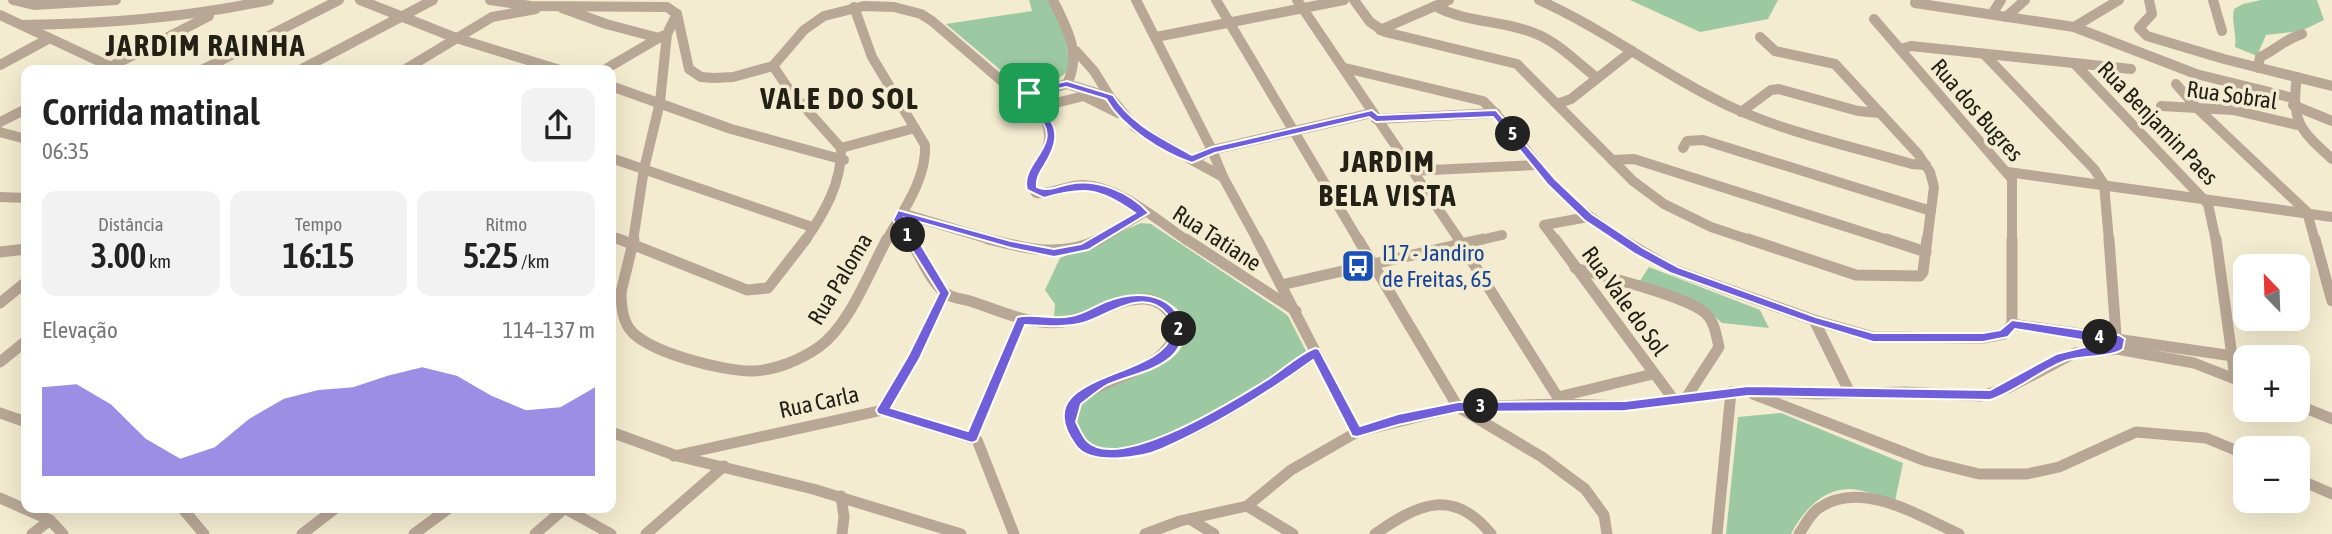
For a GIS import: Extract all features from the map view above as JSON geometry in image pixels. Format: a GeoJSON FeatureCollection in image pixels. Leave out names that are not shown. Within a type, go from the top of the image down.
{"type":"FeatureCollection","features":[{"type":"Feature","properties":{"kind":"street"},"geometry":{"type":"LineString","coordinates":[[13,0],[34,5],[54,5],[116,0]]}},
{"type":"Feature","properties":{"kind":"street"},"geometry":{"type":"LineString","coordinates":[[22,25],[59,25],[215,13],[269,0]]}},
{"type":"Feature","properties":{"kind":"street"},"geometry":{"type":"LineString","coordinates":[[212,65],[339,0]]}},
{"type":"Feature","properties":{"kind":"street"},"geometry":{"type":"LineString","coordinates":[[360,0],[456,38],[543,65]]}},
{"type":"Feature","properties":{"kind":"street"},"geometry":{"type":"LineString","coordinates":[[309,65],[433,0]]}},
{"type":"Feature","properties":{"kind":"street"},"geometry":{"type":"LineString","coordinates":[[492,17],[488,0],[551,6],[672,8],[677,14],[689,69],[694,74],[714,78],[733,77],[773,66],[810,26],[836,11],[854,7],[872,57],[915,128],[841,148]]}},
{"type":"Feature","properties":{"kind":"street"},"geometry":{"type":"LineString","coordinates":[[1053,0],[1076,51],[1094,71],[1120,114]]}},
{"type":"Feature","properties":{"kind":"street"},"geometry":{"type":"LineString","coordinates":[[1136,0],[1223,177],[1296,311],[1357,432]]}},
{"type":"Feature","properties":{"kind":"street"},"geometry":{"type":"LineString","coordinates":[[1216,0],[1458,407],[1542,457],[1585,489],[1604,515],[1607,534]]}},
{"type":"Feature","properties":{"kind":"street"},"geometry":{"type":"LineString","coordinates":[[1156,37],[1229,23],[1300,4],[1344,0]]}},
{"type":"Feature","properties":{"kind":"street"},"geometry":{"type":"LineString","coordinates":[[1354,0],[1370,22],[1380,30],[1514,62],[1654,198],[1686,217],[1856,275],[1918,277],[1923,272],[1934,187],[1926,165],[1832,62],[1777,53],[1765,46],[1760,37]]}},
{"type":"Feature","properties":{"kind":"street"},"geometry":{"type":"LineString","coordinates":[[1380,30],[1449,0]]}},
{"type":"Feature","properties":{"kind":"street"},"geometry":{"type":"LineString","coordinates":[[1539,0],[1585,21],[1632,51],[1741,112],[1912,164],[1926,165]]}},
{"type":"Feature","properties":{"kind":"street"},"geometry":{"type":"LineString","coordinates":[[1992,13],[2001,0]]}},
{"type":"Feature","properties":{"kind":"street"},"geometry":{"type":"LineString","coordinates":[[2006,17],[2025,0]]}},
{"type":"Feature","properties":{"kind":"street"},"geometry":{"type":"LineString","coordinates":[[2074,27],[2119,0]]}},
{"type":"Feature","properties":{"kind":"street"},"geometry":{"type":"LineString","coordinates":[[2149,0],[2152,14],[2139,28],[2142,33],[2258,68],[2332,86]]}},
{"type":"Feature","properties":{"kind":"street"},"geometry":{"type":"LineString","coordinates":[[2213,0],[2222,31]]}},
{"type":"Feature","properties":{"kind":"street"},"geometry":{"type":"LineString","coordinates":[[1300,4],[1461,243],[1560,401]]}},
{"type":"Feature","properties":{"kind":"street"},"geometry":{"type":"LineString","coordinates":[[1915,4],[1992,13],[2074,27],[2186,71],[2293,101],[2332,121]]}},
{"type":"Feature","properties":{"kind":"street"},"geometry":{"type":"LineString","coordinates":[[412,65],[492,17],[551,6],[606,24],[663,36]]}},
{"type":"Feature","properties":{"kind":"street"},"geometry":{"type":"LineString","coordinates":[[1436,6],[1452,13],[1541,36],[1563,48],[1596,77]]}},
{"type":"Feature","properties":{"kind":"street","name":"Rua Tatiane"},"geometry":{"type":"LineString","coordinates":[[854,7],[894,7],[921,14],[1035,108],[1050,126],[1052,142],[1033,175],[1030,183],[1032,190],[1044,194],[1071,187],[1094,186],[1116,194],[1296,311]]}},
{"type":"Feature","properties":{"kind":"street"},"geometry":{"type":"LineString","coordinates":[[118,65],[215,13]]}},
{"type":"Feature","properties":{"kind":"street"},"geometry":{"type":"LineString","coordinates":[[613,65],[663,36],[677,14]]}},
{"type":"Feature","properties":{"kind":"street"},"geometry":{"type":"LineString","coordinates":[[1,16],[103,65]]}},
{"type":"Feature","properties":{"kind":"street","name":"Rua dos Bugres"},"geometry":{"type":"LineString","coordinates":[[1874,19],[2008,173],[2014,195],[2011,233],[2012,324]]}},
{"type":"Feature","properties":{"kind":"street"},"geometry":{"type":"LineString","coordinates":[[0,65],[46,38],[59,25]]}},
{"type":"Feature","properties":{"kind":"street"},"geometry":{"type":"LineString","coordinates":[[2258,68],[2260,57],[2274,51],[2281,41],[2302,34]]}},
{"type":"Feature","properties":{"kind":"street"},"geometry":{"type":"LineString","coordinates":[[616,295],[633,244],[644,169],[660,102],[663,36]]}},
{"type":"Feature","properties":{"kind":"street"},"geometry":{"type":"LineString","coordinates":[[1900,49],[1911,46],[2131,69]]}},
{"type":"Feature","properties":{"kind":"street"},"geometry":{"type":"LineString","coordinates":[[1067,84],[1075,69],[1076,51]]}},
{"type":"Feature","properties":{"kind":"street"},"geometry":{"type":"LineString","coordinates":[[1557,104],[1571,99],[1632,51]]}},
{"type":"Feature","properties":{"kind":"street"},"geometry":{"type":"LineString","coordinates":[[1984,54],[2094,169],[2105,184],[2118,344]]}},
{"type":"Feature","properties":{"kind":"street","name":"Rua Benjamin Paes"},"geometry":{"type":"LineString","coordinates":[[2074,63],[2204,197],[2213,219],[2233,356]]}},
{"type":"Feature","properties":{"kind":"street"},"geometry":{"type":"LineString","coordinates":[[616,238],[736,286],[758,290],[768,288],[782,273],[838,182],[844,160],[841,148],[790,91],[773,66]]}},
{"type":"Feature","properties":{"kind":"street"},"geometry":{"type":"LineString","coordinates":[[1345,68],[1474,97],[1496,113],[1536,165],[1588,217],[1639,251],[1674,270],[1814,320],[1860,334],[1886,338],[1997,336],[2009,331],[2012,324],[2118,344],[2194,363],[2233,378]]}},
{"type":"Feature","properties":{"kind":"street"},"geometry":{"type":"LineString","coordinates":[[2297,77],[2293,101],[2297,125],[2332,159]]}},
{"type":"Feature","properties":{"kind":"street"},"geometry":{"type":"LineString","coordinates":[[1015,93],[1042,92],[1067,84],[1110,97]]}},
{"type":"Feature","properties":{"kind":"street"},"geometry":{"type":"LineString","coordinates":[[2176,84],[2196,107],[2307,212],[2332,301]]}},
{"type":"Feature","properties":{"kind":"street"},"geometry":{"type":"LineString","coordinates":[[616,88],[731,129],[844,160]]}},
{"type":"Feature","properties":{"kind":"street"},"geometry":{"type":"LineString","coordinates":[[1741,112],[1771,90],[1779,89],[1858,111],[1881,113]]}},
{"type":"Feature","properties":{"kind":"street"},"geometry":{"type":"LineString","coordinates":[[1035,108],[1084,96],[1120,114],[1147,135],[1223,177]]}},
{"type":"Feature","properties":{"kind":"street","name":"Rua Sobral"},"geometry":{"type":"LineString","coordinates":[[2161,106],[2233,110],[2297,125]]}},
{"type":"Feature","properties":{"kind":"street"},"geometry":{"type":"LineString","coordinates":[[0,122],[21,112]]}},
{"type":"Feature","properties":{"kind":"street"},"geometry":{"type":"LineString","coordinates":[[1192,160],[1212,150],[1374,116],[1496,113]]}},
{"type":"Feature","properties":{"kind":"street","name":"Rua Paloma"},"geometry":{"type":"LineString","coordinates":[[616,295],[630,331],[642,342],[726,368],[754,371],[805,357],[837,332],[900,217],[926,161],[925,145],[915,128]]}},
{"type":"Feature","properties":{"kind":"street"},"geometry":{"type":"LineString","coordinates":[[0,132],[21,138]]}},
{"type":"Feature","properties":{"kind":"street"},"geometry":{"type":"LineString","coordinates":[[1683,148],[1689,140],[1703,140],[1931,211]]}},
{"type":"Feature","properties":{"kind":"street"},"geometry":{"type":"LineString","coordinates":[[1612,160],[1634,159],[1926,251]]}},
{"type":"Feature","properties":{"kind":"street"},"geometry":{"type":"LineString","coordinates":[[616,161],[812,227]]}},
{"type":"Feature","properties":{"kind":"street"},"geometry":{"type":"LineString","coordinates":[[1411,171],[1536,165]]}},
{"type":"Feature","properties":{"kind":"street"},"geometry":{"type":"LineString","coordinates":[[2008,173],[2332,216]]}},
{"type":"Feature","properties":{"kind":"street"},"geometry":{"type":"LineString","coordinates":[[0,197],[21,198]]}},
{"type":"Feature","properties":{"kind":"street"},"geometry":{"type":"LineString","coordinates":[[900,217],[1054,253],[1084,247],[1143,213]]}},
{"type":"Feature","properties":{"kind":"street"},"geometry":{"type":"LineString","coordinates":[[900,217],[944,293],[1021,320],[1074,320],[1110,305],[1137,299],[1157,302],[1177,318],[1177,339],[1169,352],[1152,364],[1103,382],[1086,392],[1071,409],[1070,422],[1082,444],[1093,451],[1111,455],[1157,446],[1271,384],[1315,353]]}},
{"type":"Feature","properties":{"kind":"street","name":"Rua Vale do Sol"},"geometry":{"type":"LineString","coordinates":[[1588,217],[1544,226],[1653,374],[1680,399]]}},
{"type":"Feature","properties":{"kind":"street"},"geometry":{"type":"LineString","coordinates":[[1281,285],[1502,234]]}},
{"type":"Feature","properties":{"kind":"street"},"geometry":{"type":"LineString","coordinates":[[0,253],[21,250]]}},
{"type":"Feature","properties":{"kind":"street"},"geometry":{"type":"LineString","coordinates":[[1575,268],[1684,302],[1704,312],[1712,321],[1719,347],[1715,357],[1680,399]]}},
{"type":"Feature","properties":{"kind":"street"},"geometry":{"type":"LineString","coordinates":[[1248,281],[1266,280],[1273,271]]}},
{"type":"Feature","properties":{"kind":"street"},"geometry":{"type":"LineString","coordinates":[[0,303],[21,286]]}},
{"type":"Feature","properties":{"kind":"street"},"geometry":{"type":"LineString","coordinates":[[883,410],[914,358],[944,293]]}},
{"type":"Feature","properties":{"kind":"street"},"geometry":{"type":"LineString","coordinates":[[1014,534],[983,452],[972,437],[1021,320]]}},
{"type":"Feature","properties":{"kind":"street"},"geometry":{"type":"LineString","coordinates":[[1814,320],[1850,393]]}},
{"type":"Feature","properties":{"kind":"street"},"geometry":{"type":"LineString","coordinates":[[1145,534],[1190,519],[1247,506],[1291,470],[1357,432],[1398,419],[1458,407],[1560,401],[1625,406],[1748,391],[1990,395],[2075,353],[2118,344],[2233,356]]}},
{"type":"Feature","properties":{"kind":"street"},"geometry":{"type":"LineString","coordinates":[[0,362],[21,345]]}},
{"type":"Feature","properties":{"kind":"street"},"geometry":{"type":"LineString","coordinates":[[1560,401],[1653,374]]}},
{"type":"Feature","properties":{"kind":"street"},"geometry":{"type":"LineString","coordinates":[[1748,391],[1901,452],[1979,474],[2027,474],[2059,467],[2136,432],[2206,438],[2233,448]]}},
{"type":"Feature","properties":{"kind":"street"},"geometry":{"type":"LineString","coordinates":[[1717,534],[1731,392]]}},
{"type":"Feature","properties":{"kind":"street","name":"Rua Carla"},"geometry":{"type":"LineString","coordinates":[[674,456],[883,410],[972,437]]}},
{"type":"Feature","properties":{"kind":"street"},"geometry":{"type":"LineString","coordinates":[[2310,410],[2332,419]]}},
{"type":"Feature","properties":{"kind":"street"},"geometry":{"type":"LineString","coordinates":[[0,413],[21,420]]}},
{"type":"Feature","properties":{"kind":"street"},"geometry":{"type":"LineString","coordinates":[[616,434],[674,456],[841,496],[961,534]]}},
{"type":"Feature","properties":{"kind":"street"},"geometry":{"type":"LineString","coordinates":[[646,534],[724,466]]}},
{"type":"Feature","properties":{"kind":"street"},"geometry":{"type":"LineString","coordinates":[[2310,484],[2332,494]]}},
{"type":"Feature","properties":{"kind":"street"},"geometry":{"type":"LineString","coordinates":[[841,496],[844,517],[842,534]]}},
{"type":"Feature","properties":{"kind":"street"},"geometry":{"type":"LineString","coordinates":[[0,498],[21,507]]}},
{"type":"Feature","properties":{"kind":"street"},"geometry":{"type":"LineString","coordinates":[[1799,534],[1820,507],[1845,499],[1866,498],[1959,534]]}},
{"type":"Feature","properties":{"kind":"street"},"geometry":{"type":"LineString","coordinates":[[1375,534],[1398,517],[1432,503],[1462,508],[1491,534]]}},
{"type":"Feature","properties":{"kind":"street"},"geometry":{"type":"LineString","coordinates":[[1247,506],[1293,534]]}},
{"type":"Feature","properties":{"kind":"street"},"geometry":{"type":"LineString","coordinates":[[34,513],[50,520],[63,534]]}},
{"type":"Feature","properties":{"kind":"street"},"geometry":{"type":"LineString","coordinates":[[186,513],[204,534]]}},
{"type":"Feature","properties":{"kind":"street"},"geometry":{"type":"LineString","coordinates":[[302,534],[329,513]]}},
{"type":"Feature","properties":{"kind":"street"},"geometry":{"type":"LineString","coordinates":[[414,534],[442,513]]}},
{"type":"Feature","properties":{"kind":"street"},"geometry":{"type":"LineString","coordinates":[[535,534],[559,513]]}},
{"type":"Feature","properties":{"kind":"street"},"geometry":{"type":"LineString","coordinates":[[574,513],[611,534]]}},
{"type":"Feature","properties":{"kind":"street"},"geometry":{"type":"LineString","coordinates":[[1190,519],[1214,534]]}},
{"type":"Feature","properties":{"kind":"street"},"geometry":{"type":"LineString","coordinates":[[32,534],[50,520]]}},
{"type":"Feature","properties":{"kind":"green space"},"geometry":{"type":"Polygon","coordinates":[[[1029,0],[1049,0],[1064,35],[1068,53],[1067,72],[1049,84],[1036,87],[1016,83],[946,24],[1032,11],[1029,0]]]}},
{"type":"Feature","properties":{"kind":"green space"},"geometry":{"type":"Polygon","coordinates":[[[1630,0],[1778,0],[1768,19],[1700,32],[1630,0]]]}},
{"type":"Feature","properties":{"kind":"green space"},"geometry":{"type":"Polygon","coordinates":[[[2261,0],[2317,0],[2324,20],[2301,31],[2266,35],[2257,56],[2235,47],[2233,14],[2234,9],[2243,4],[2261,0]]]}},
{"type":"Feature","properties":{"kind":"green space"},"geometry":{"type":"Polygon","coordinates":[[[1141,223],[1151,224],[1283,312],[1288,316],[1306,351],[1305,355],[1230,403],[1161,441],[1114,450],[1095,445],[1081,433],[1077,418],[1080,406],[1093,394],[1159,367],[1173,357],[1182,346],[1186,330],[1182,315],[1168,302],[1134,295],[1118,298],[1089,311],[1054,318],[1055,304],[1045,290],[1060,258],[1141,223]]]}},
{"type":"Feature","properties":{"kind":"green space"},"geometry":{"type":"Polygon","coordinates":[[[1649,267],[1760,310],[1769,328],[1722,323],[1702,305],[1638,284],[1649,267]]]}},
{"type":"Feature","properties":{"kind":"green space"},"geometry":{"type":"Polygon","coordinates":[[[1781,413],[1903,463],[1895,501],[1862,491],[1841,490],[1823,497],[1807,510],[1791,534],[1726,534],[1738,417],[1781,413]]]}},
{"type":"Feature","properties":{"kind":"place","name":"I17 - Jandiro de Freitas, 65"},"geometry":{"type":"Point","coordinates":[1358,266]}},
{"type":"Feature","properties":{"kind":"district","name":"JARDIM RAINHA"},"geometry":{"type":"Point","coordinates":[206,46]}},
{"type":"Feature","properties":{"kind":"district","name":"VALE DO SOL"},"geometry":{"type":"Point","coordinates":[840,99]}},
{"type":"Feature","properties":{"kind":"district","name":"JARDIM BELA VISTA"},"geometry":{"type":"Point","coordinates":[1388,179]}},
{"type":"Feature","properties":{"kind":"route"},"geometry":{"type":"LineString","coordinates":[[1067,84],[1110,97],[1120,114],[1134,126],[1192,160],[1212,150],[1372,113],[1376,119],[1496,113],[1536,165],[1588,217],[1639,251],[1674,270],[1814,320],[1873,337],[1983,338],[2004,334],[2012,324],[2119,339],[2117,349],[2075,353],[2045,366],[2008,388],[1981,396],[1905,392],[1818,394],[1748,391],[1625,406],[1562,404],[1458,407],[1398,419],[1357,432],[1315,353],[1271,384],[1157,446],[1111,455],[1093,451],[1082,444],[1070,422],[1071,409],[1076,400],[1103,382],[1152,364],[1169,352],[1177,339],[1179,328],[1177,318],[1172,312],[1157,302],[1137,299],[1110,305],[1083,319],[1064,322],[1021,320],[972,437],[883,410],[914,358],[944,293],[898,220],[902,213],[1033,250],[1054,253],[1084,247],[1143,213],[1116,194],[1094,186],[1083,185],[1044,194],[1032,190],[1030,183],[1048,151],[1052,134],[1045,118],[1015,93],[1029,93],[1067,84]]}}]}
